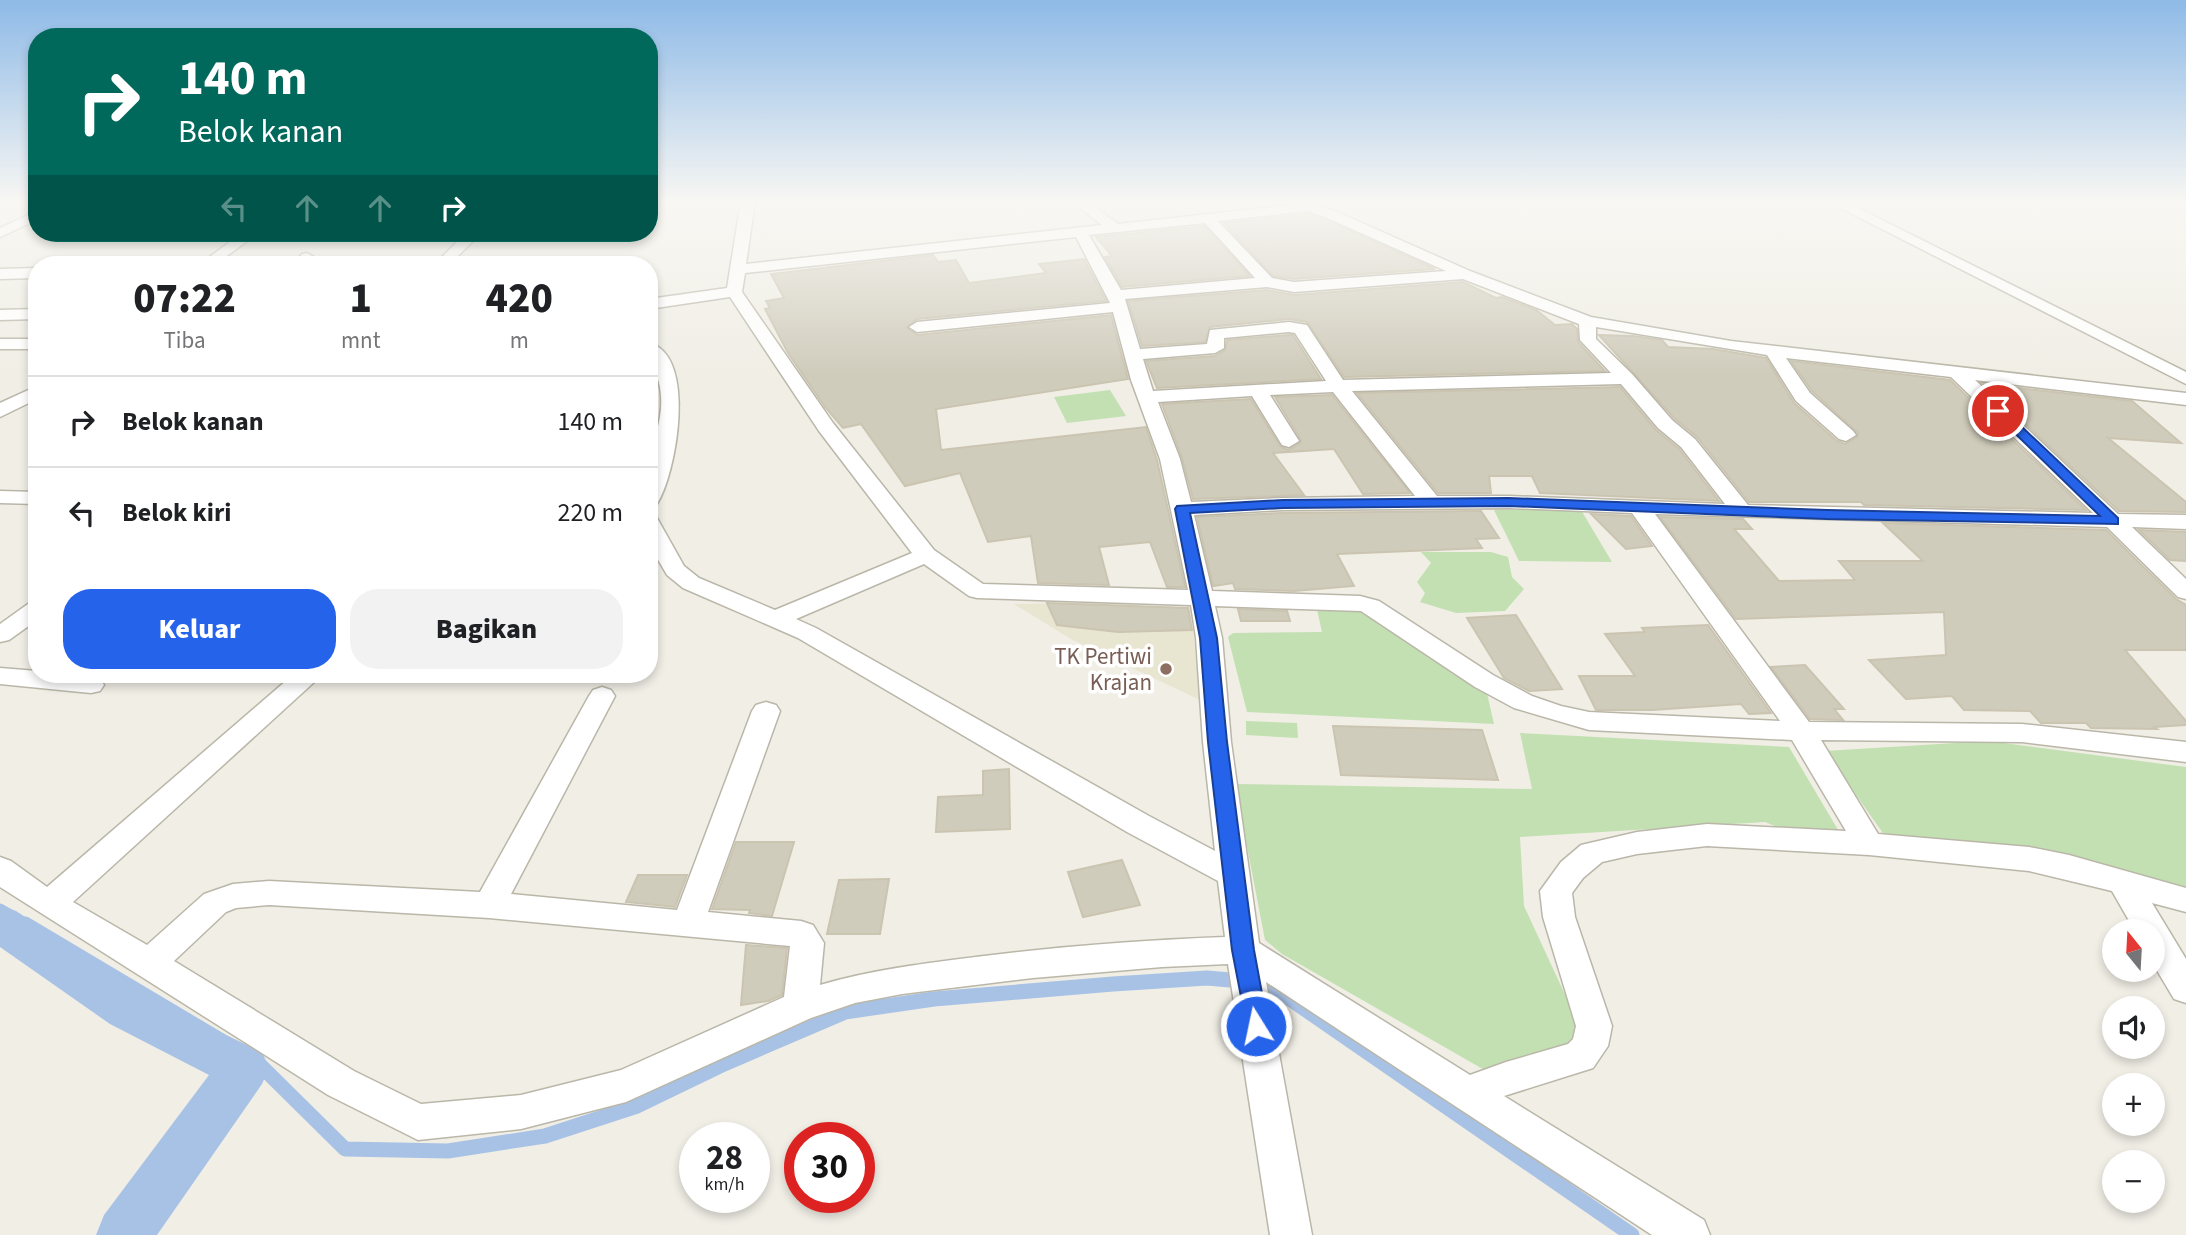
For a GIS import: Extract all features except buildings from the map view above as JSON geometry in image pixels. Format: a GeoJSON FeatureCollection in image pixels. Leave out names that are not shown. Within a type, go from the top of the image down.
{"type":"FeatureCollection","features":[{"type":"Feature","properties":{"kind":"street"},"geometry":{"type":"LineString","coordinates":[[740,259],[734,292],[826,427],[926,555],[970,589],[986,593],[1360,603],[1370,606],[1484,681],[1522,702],[1589,721],[1801,731],[2022,733],[2186,751]]}},
{"type":"Feature","properties":{"kind":"street"},"geometry":{"type":"LineString","coordinates":[[738,269],[834,259]]}},
{"type":"Feature","properties":{"kind":"street"},"geometry":{"type":"LineString","coordinates":[[1094,259],[1117,301],[1170,459],[1202,600],[1247,972],[1291,1235]]}},
{"type":"Feature","properties":{"kind":"street"},"geometry":{"type":"LineString","coordinates":[[1245,259],[1267,282]]}},
{"type":"Feature","properties":{"kind":"street"},"geometry":{"type":"LineString","coordinates":[[1434,259],[1465,274],[1587,321],[1773,351],[2186,399]]}},
{"type":"Feature","properties":{"kind":"street"},"geometry":{"type":"LineString","coordinates":[[1947,259],[2186,379]]}},
{"type":"Feature","properties":{"kind":"street"},"geometry":{"type":"LineString","coordinates":[[0,274],[28,273]]}},
{"type":"Feature","properties":{"kind":"street"},"geometry":{"type":"LineString","coordinates":[[917,327],[1267,282],[1294,287],[1465,274]]}},
{"type":"Feature","properties":{"kind":"street"},"geometry":{"type":"LineString","coordinates":[[658,303],[734,292]]}},
{"type":"Feature","properties":{"kind":"street"},"geometry":{"type":"LineString","coordinates":[[0,315],[28,314]]}},
{"type":"Feature","properties":{"kind":"street"},"geometry":{"type":"LineString","coordinates":[[1587,321],[1588,340],[1626,378],[1665,424],[1688,443],[1744,512]]}},
{"type":"Feature","properties":{"kind":"street"},"geometry":{"type":"LineString","coordinates":[[1134,355],[1215,348],[1215,335],[1219,333],[1297,327],[1338,386],[1430,501]]}},
{"type":"Feature","properties":{"kind":"street"},"geometry":{"type":"LineString","coordinates":[[0,344],[28,344]]}},
{"type":"Feature","properties":{"kind":"street"},"geometry":{"type":"LineString","coordinates":[[1773,351],[1803,397],[1846,435]]}},
{"type":"Feature","properties":{"kind":"street"},"geometry":{"type":"LineString","coordinates":[[658,360],[670,387],[668,435],[658,469]]}},
{"type":"Feature","properties":{"kind":"street"},"geometry":{"type":"LineString","coordinates":[[1956,373],[2186,592]]}},
{"type":"Feature","properties":{"kind":"street"},"geometry":{"type":"LineString","coordinates":[[1147,397],[1338,386],[1626,378]]}},
{"type":"Feature","properties":{"kind":"street"},"geometry":{"type":"LineString","coordinates":[[1258,391],[1289,441]]}},
{"type":"Feature","properties":{"kind":"street"},"geometry":{"type":"LineString","coordinates":[[0,411],[28,396]]}},
{"type":"Feature","properties":{"kind":"street"},"geometry":{"type":"LineString","coordinates":[[0,497],[28,498]]}},
{"type":"Feature","properties":{"kind":"street"},"geometry":{"type":"LineString","coordinates":[[1182,509],[1430,501],[1744,512],[2186,522]]}},
{"type":"Feature","properties":{"kind":"street"},"geometry":{"type":"LineString","coordinates":[[1639,507],[1801,731],[1869,844]]}},
{"type":"Feature","properties":{"kind":"street"},"geometry":{"type":"LineString","coordinates":[[658,539],[675,570],[691,583],[807,633],[1138,824],[1235,875]]}},
{"type":"Feature","properties":{"kind":"street"},"geometry":{"type":"LineString","coordinates":[[773,620],[926,555]]}},
{"type":"Feature","properties":{"kind":"street"},"geometry":{"type":"LineString","coordinates":[[0,635],[28,615]]}},
{"type":"Feature","properties":{"kind":"street"},"geometry":{"type":"LineString","coordinates":[[0,676],[28,679]]}},
{"type":"Feature","properties":{"kind":"street"},"geometry":{"type":"LineString","coordinates":[[71,683],[91,685]]}},
{"type":"Feature","properties":{"kind":"street"},"geometry":{"type":"LineString","coordinates":[[49,904],[300,683]]}},
{"type":"Feature","properties":{"kind":"street"},"geometry":{"type":"LineString","coordinates":[[489,905],[602,696]]}},
{"type":"Feature","properties":{"kind":"street"},"geometry":{"type":"LineString","coordinates":[[688,922],[766,711]]}},
{"type":"Feature","properties":{"kind":"street"},"geometry":{"type":"LineString","coordinates":[[1468,1093],[1506,1078],[1580,1057],[1590,1046],[1594,1026],[1559,917],[1556,891],[1572,870],[1592,853],[1637,843],[1707,835],[1869,844],[2029,859],[2069,867],[2186,900]]}},
{"type":"Feature","properties":{"kind":"street"},"geometry":{"type":"LineString","coordinates":[[0,869],[21,887],[341,1083],[418,1122],[521,1112],[626,1085],[800,1006],[855,989],[902,980],[1033,964],[1162,953],[1247,972],[1468,1093],[1689,1235]]}},
{"type":"Feature","properties":{"kind":"street"},"geometry":{"type":"LineString","coordinates":[[2123,882],[2144,919]]}},
{"type":"Feature","properties":{"kind":"street"},"geometry":{"type":"LineString","coordinates":[[149,963],[208,908],[233,896],[269,893],[489,905],[801,934],[807,943],[800,1006]]}},
{"type":"Feature","properties":{"kind":"street"},"geometry":{"type":"LineString","coordinates":[[2165,954],[2186,989]]}},
{"type":"Feature","properties":{"kind":"shaded area","name":"TK Pertiwi Krajan"},"geometry":{"type":"Polygon","coordinates":[[[1190,601],[1200,700],[1071,639],[1014,604],[1190,601]],[[1187,603],[1049,607],[1192,629],[1187,603]]]}},
{"type":"Feature","properties":{"kind":"green space"},"geometry":{"type":"Polygon","coordinates":[[[1110,390],[1126,416],[1067,423],[1054,397],[1110,390]]]}},
{"type":"Feature","properties":{"kind":"green space"},"geometry":{"type":"Polygon","coordinates":[[[1494,510],[1581,510],[1612,562],[1519,561],[1494,510]]]}},
{"type":"Feature","properties":{"kind":"green space"},"geometry":{"type":"Polygon","coordinates":[[[1421,552],[1491,552],[1508,557],[1512,577],[1524,589],[1505,611],[1456,613],[1420,602],[1425,593],[1417,582],[1431,563],[1421,552]]]}},
{"type":"Feature","properties":{"kind":"green space"},"geometry":{"type":"Polygon","coordinates":[[[1316,605],[1364,608],[1486,689],[1494,724],[1247,712],[1228,637],[1233,633],[1322,632],[1316,605]]]}},
{"type":"Feature","properties":{"kind":"green space"},"geometry":{"type":"Polygon","coordinates":[[[1246,721],[1297,723],[1298,738],[1246,735],[1246,721]]]}},
{"type":"Feature","properties":{"kind":"green space"},"geometry":{"type":"Polygon","coordinates":[[[1520,733],[1789,747],[1847,845],[1815,842],[1765,822],[1520,837],[1524,906],[1593,1055],[1488,1072],[1282,954],[1265,940],[1235,784],[1532,789],[1520,733]]]}},
{"type":"Feature","properties":{"kind":"green space"},"geometry":{"type":"Polygon","coordinates":[[[1988,741],[2186,767],[2186,891],[1890,843],[1825,751],[1988,741]]]}},
{"type":"Feature","properties":{"kind":"waterway"},"geometry":{"type":"LineString","coordinates":[[0,909],[28,925]]}},
{"type":"Feature","properties":{"kind":"waterway"},"geometry":{"type":"LineString","coordinates":[[0,923],[127,1010],[244,1068],[124,1235]]}},
{"type":"Feature","properties":{"kind":"waterway"},"geometry":{"type":"LineString","coordinates":[[25,924],[257,1062],[345,1149],[448,1151],[545,1136],[637,1106],[724,1064],[845,1012],[934,999],[1113,984],[1207,978],[1241,981]]}},
{"type":"Feature","properties":{"kind":"waterway"},"geometry":{"type":"LineString","coordinates":[[1256,982],[1267,983],[1632,1235]]}},
{"type":"Feature","properties":{"kind":"place","name":"TK Pertiwi Krajan"},"geometry":{"type":"Point","coordinates":[1166,669]}},
{"type":"Feature","properties":{"kind":"route"},"geometry":{"type":"LineString","coordinates":[[1256,1026],[1243,950],[1217,742],[1209,638],[1182,509],[1283,504],[1509,502],[1744,512],[2113,521],[1998,411]]}}]}
